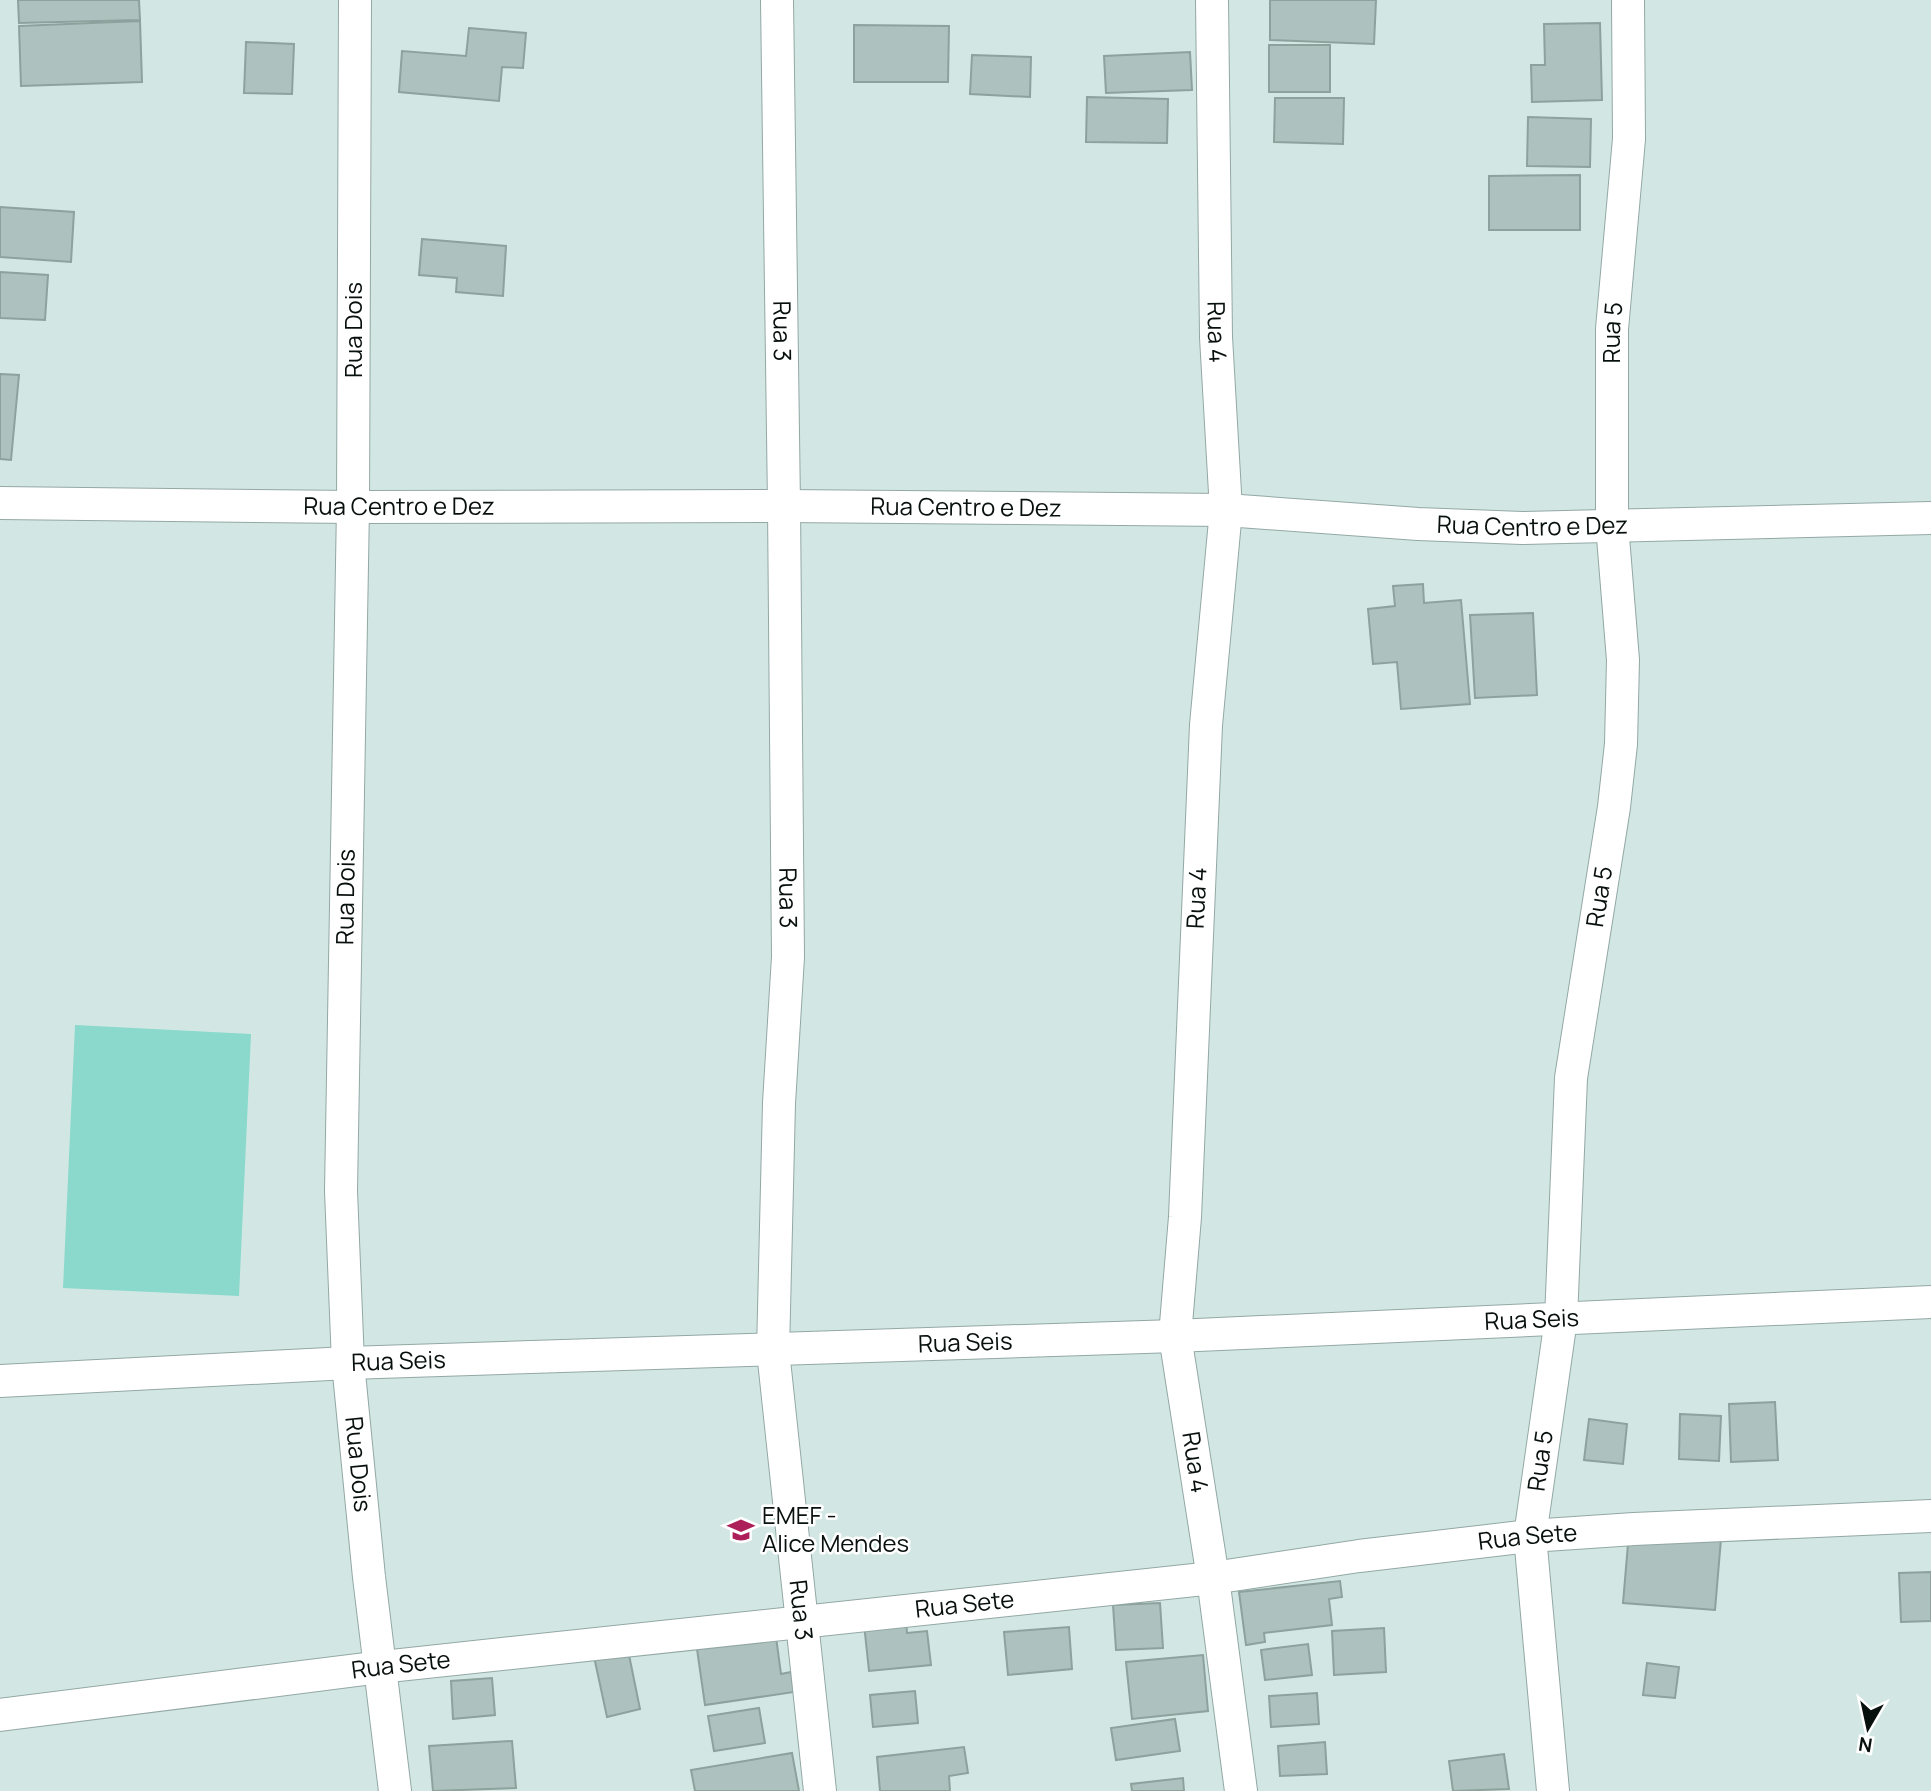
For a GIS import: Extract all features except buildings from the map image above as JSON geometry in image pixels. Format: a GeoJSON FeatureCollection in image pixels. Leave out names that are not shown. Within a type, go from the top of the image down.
{"type":"FeatureCollection","features":[{"type":"Feature","properties":{"kind":"street","name":"Rua Dois"},"geometry":{"type":"LineString","coordinates":[[355,0],[353,507],[341,1191],[348,1363],[369,1577],[395,1791]]}},
{"type":"Feature","properties":{"kind":"street","name":"Rua 3"},"geometry":{"type":"LineString","coordinates":[[777,0],[788,957],[779,1103],[773,1351],[820,1791]]}},
{"type":"Feature","properties":{"kind":"street","name":"Rua 4"},"geometry":{"type":"LineString","coordinates":[[1212,0],[1216,337],[1226,510],[1206,725],[1185,1217],[1175,1336],[1213,1578],[1241,1791]]}},
{"type":"Feature","properties":{"kind":"street","name":"Rua 5"},"geometry":{"type":"LineString","coordinates":[[1553,1791],[1530,1536],[1561,1319],[1571,1078],[1614,807],[1621,744],[1623,660],[1612,525],[1612,330],[1629,139],[1628,0]]}},
{"type":"Feature","properties":{"kind":"street","name":"Rua Centro e Dez"},"geometry":{"type":"LineString","coordinates":[[0,503],[1226,510],[1418,524],[1522,528],[1931,518]]}},
{"type":"Feature","properties":{"kind":"street","name":"Rua Seis"},"geometry":{"type":"LineString","coordinates":[[0,1381],[348,1363],[1175,1336],[1931,1302]]}},
{"type":"Feature","properties":{"kind":"street","name":"Rua Sete"},"geometry":{"type":"LineString","coordinates":[[0,1715],[381,1667],[1213,1578],[1359,1556],[1530,1536],[1931,1516]]}},
{"type":"Feature","properties":{"kind":"green space"},"geometry":{"type":"Polygon","coordinates":[[[75,1025],[251,1034],[239,1296],[63,1288],[75,1025]]]}},
{"type":"Feature","properties":{"kind":"place","name":"EMEF - Alice Mendes"},"geometry":{"type":"Point","coordinates":[741,1530]}}]}
